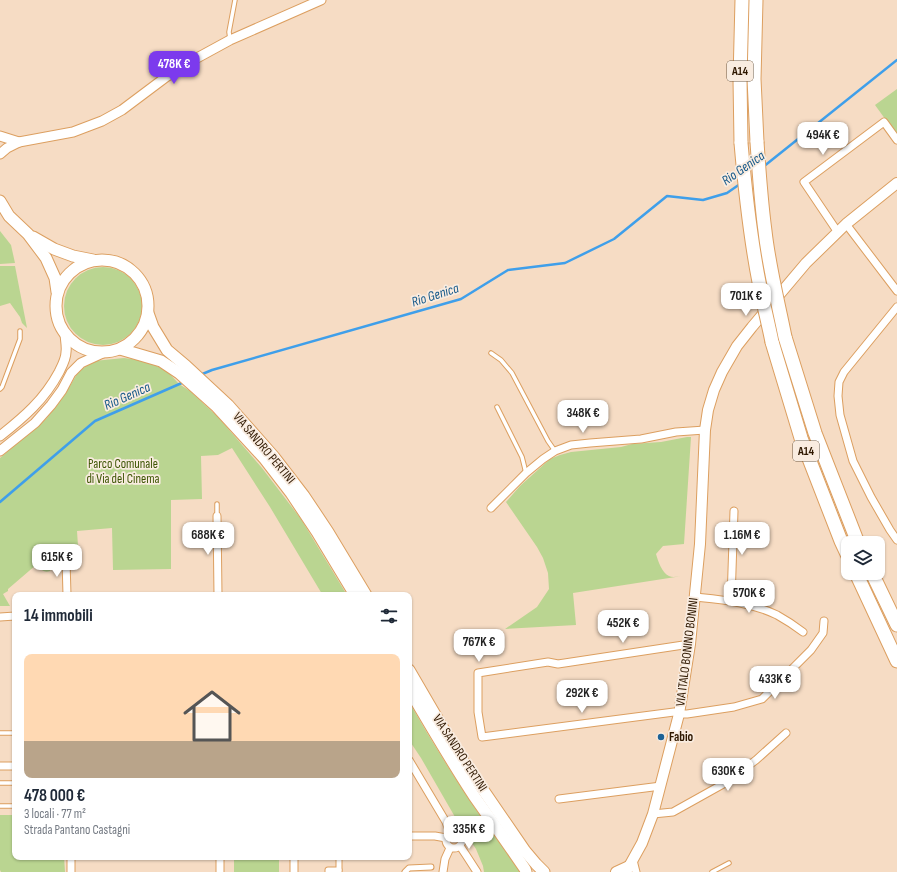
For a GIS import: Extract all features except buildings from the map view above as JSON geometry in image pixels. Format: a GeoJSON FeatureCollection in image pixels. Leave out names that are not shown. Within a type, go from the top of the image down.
{"type":"FeatureCollection","features":[{"type":"Feature","properties":{"kind":"highway","name":"A14"},"geometry":{"type":"LineString","coordinates":[[742,0],[740,79],[741,143],[745,189],[759,283],[772,342],[801,438],[841,541]]}},
{"type":"Feature","properties":{"kind":"highway","name":"A14"},"geometry":{"type":"LineString","coordinates":[[756,0],[754,79],[757,142],[760,187],[772,279],[786,337],[815,433],[855,536]]}},
{"type":"Feature","properties":{"kind":"highway"},"geometry":{"type":"LineString","coordinates":[[859,580],[897,662]]}},
{"type":"Feature","properties":{"kind":"highway"},"geometry":{"type":"LineString","coordinates":[[875,580],[897,625]]}},
{"type":"Feature","properties":{"kind":"main road","name":"VIA ITALO BONINO BONINI"},"geometry":{"type":"LineString","coordinates":[[616,872],[631,868],[642,843],[653,814],[679,714],[690,644],[700,544],[705,430],[708,410],[714,390],[722,372],[737,346],[752,326],[806,263],[837,231],[897,183]]}},
{"type":"Feature","properties":{"kind":"main road"},"geometry":{"type":"LineString","coordinates":[[0,201],[9,216],[28,234],[46,258],[55,278],[58,321],[65,333],[76,344],[90,350],[105,352],[120,349],[132,342],[141,332],[147,320],[148,293],[142,280],[133,270],[121,263],[107,259],[93,260],[81,264],[70,272],[62,282],[57,294]]}},
{"type":"Feature","properties":{"kind":"main road"},"geometry":{"type":"LineString","coordinates":[[28,234],[54,249],[73,256],[93,260]]}},
{"type":"Feature","properties":{"kind":"main road","name":"VIA SANDRO PERTINI"},"geometry":{"type":"LineString","coordinates":[[148,313],[153,327],[166,350],[205,390],[264,458],[317,532],[353,592]]}},
{"type":"Feature","properties":{"kind":"main road","name":"VIA SANDRO PERTINI"},"geometry":{"type":"LineString","coordinates":[[120,349],[183,369]]}},
{"type":"Feature","properties":{"kind":"main road","name":"VIA SANDRO PERTINI"},"geometry":{"type":"LineString","coordinates":[[205,390],[228,405],[265,446],[304,496],[328,532],[364,592]]}},
{"type":"Feature","properties":{"kind":"main road","name":"VIA SANDRO PERTINI"},"geometry":{"type":"LineString","coordinates":[[412,675],[455,749],[525,851],[544,872]]}},
{"type":"Feature","properties":{"kind":"main road","name":"VIA SANDRO PERTINI"},"geometry":{"type":"LineString","coordinates":[[412,694],[474,796],[526,872]]}},
{"type":"Feature","properties":{"kind":"street"},"geometry":{"type":"LineString","coordinates":[[0,154],[18,142],[73,132],[102,121],[122,110],[197,58],[230,40],[321,0]]}},
{"type":"Feature","properties":{"kind":"street"},"geometry":{"type":"LineString","coordinates":[[837,231],[804,182],[884,122],[897,140]]}},
{"type":"Feature","properties":{"kind":"street"},"geometry":{"type":"LineString","coordinates":[[0,136],[18,142]]}},
{"type":"Feature","properties":{"kind":"street"},"geometry":{"type":"LineString","coordinates":[[846,224],[897,291]]}},
{"type":"Feature","properties":{"kind":"street"},"geometry":{"type":"LineString","coordinates":[[897,308],[844,372],[839,382],[838,396],[840,415],[853,461],[871,497],[897,540]]}},
{"type":"Feature","properties":{"kind":"street"},"geometry":{"type":"LineString","coordinates":[[0,436],[26,415],[42,398],[55,379],[63,364],[66,352],[65,333]]}},
{"type":"Feature","properties":{"kind":"street"},"geometry":{"type":"LineString","coordinates":[[0,451],[35,423],[52,405],[71,373],[81,363],[105,352]]}},
{"type":"Feature","properties":{"kind":"street"},"geometry":{"type":"LineString","coordinates":[[491,508],[526,473],[543,459],[555,451],[571,445],[590,442],[641,439],[676,432],[705,430]]}},
{"type":"Feature","properties":{"kind":"street"},"geometry":{"type":"LineString","coordinates":[[732,600],[734,511]]}},
{"type":"Feature","properties":{"kind":"street"},"geometry":{"type":"LineString","coordinates":[[217,516],[218,592]]}},
{"type":"Feature","properties":{"kind":"street"},"geometry":{"type":"LineString","coordinates":[[66,560],[67,592]]}},
{"type":"Feature","properties":{"kind":"street"},"geometry":{"type":"LineString","coordinates":[[694,597],[732,600],[751,605],[777,615],[803,632]]}},
{"type":"Feature","properties":{"kind":"street"},"geometry":{"type":"LineString","coordinates":[[0,617],[12,616]]}},
{"type":"Feature","properties":{"kind":"street"},"geometry":{"type":"LineString","coordinates":[[690,644],[558,664],[548,662],[478,673],[478,712],[482,737],[674,712],[679,714],[687,714],[734,707],[762,699],[811,650],[823,633],[824,621]]}},
{"type":"Feature","properties":{"kind":"street"},"geometry":{"type":"LineString","coordinates":[[653,814],[672,812],[725,783],[756,760],[786,733]]}},
{"type":"Feature","properties":{"kind":"street"},"geometry":{"type":"LineString","coordinates":[[412,765],[446,822],[448,836],[446,844],[450,848]]}},
{"type":"Feature","properties":{"kind":"street"},"geometry":{"type":"LineString","coordinates":[[0,766],[12,766]]}},
{"type":"Feature","properties":{"kind":"street"},"geometry":{"type":"LineString","coordinates":[[559,799],[661,786]]}},
{"type":"Feature","properties":{"kind":"street"},"geometry":{"type":"LineString","coordinates":[[412,836],[448,836],[455,832],[461,837],[462,842],[460,846]]}},
{"type":"Feature","properties":{"kind":"street"},"geometry":{"type":"LineString","coordinates":[[450,848],[460,846]]}},
{"type":"Feature","properties":{"kind":"street"},"geometry":{"type":"LineString","coordinates":[[460,846],[476,872]]}},
{"type":"Feature","properties":{"kind":"street"},"geometry":{"type":"LineString","coordinates":[[443,872],[445,859],[450,848]]}},
{"type":"Feature","properties":{"kind":"street"},"geometry":{"type":"LineString","coordinates":[[71,860],[71,872]]}},
{"type":"Feature","properties":{"kind":"street"},"geometry":{"type":"LineString","coordinates":[[220,860],[220,872]]}},
{"type":"Feature","properties":{"kind":"street"},"geometry":{"type":"LineString","coordinates":[[294,860],[294,872]]}},
{"type":"Feature","properties":{"kind":"street"},"geometry":{"type":"LineString","coordinates":[[328,872],[328,870],[339,871],[339,860]]}},
{"type":"Feature","properties":{"kind":"street"},"geometry":{"type":"LineString","coordinates":[[405,872],[409,868],[431,868]]}},
{"type":"Feature","properties":{"kind":"lane"},"geometry":{"type":"LineString","coordinates":[[230,40],[229,32],[236,0]]}},
{"type":"Feature","properties":{"kind":"lane"},"geometry":{"type":"LineString","coordinates":[[0,389],[20,339],[20,331]]}},
{"type":"Feature","properties":{"kind":"lane"},"geometry":{"type":"LineString","coordinates":[[491,353],[502,360],[512,373],[548,441],[555,451]]}},
{"type":"Feature","properties":{"kind":"lane"},"geometry":{"type":"LineString","coordinates":[[497,407],[522,457],[526,473]]}},
{"type":"Feature","properties":{"kind":"lane"},"geometry":{"type":"LineString","coordinates":[[216,504],[217,516]]}},
{"type":"Feature","properties":{"kind":"lane"},"geometry":{"type":"LineString","coordinates":[[0,733],[12,733]]}},
{"type":"Feature","properties":{"kind":"lane"},"geometry":{"type":"LineString","coordinates":[[0,783],[12,783]]}},
{"type":"Feature","properties":{"kind":"lane"},"geometry":{"type":"LineString","coordinates":[[0,806],[12,806]]}},
{"type":"Feature","properties":{"kind":"lane"},"geometry":{"type":"LineString","coordinates":[[712,872],[729,864]]}},
{"type":"Feature","properties":{"kind":"green space"},"geometry":{"type":"Polygon","coordinates":[[[897,89],[897,133],[896,134],[875,105],[897,89]]]}},
{"type":"Feature","properties":{"kind":"green space"},"geometry":{"type":"Polygon","coordinates":[[[0,231],[11,245],[15,263],[0,264],[0,231]]]}},
{"type":"Feature","properties":{"kind":"green space"},"geometry":{"type":"Polygon","coordinates":[[[0,266],[15,266],[27,328],[22,323],[20,317],[10,303],[0,306],[0,266]]]}},
{"type":"Feature","properties":{"kind":"green space"},"geometry":{"type":"Polygon","coordinates":[[[103,267],[118,270],[130,279],[139,291],[142,306],[139,321],[130,333],[118,342],[103,345],[88,342],[76,333],[67,321],[64,306],[67,291],[76,279],[88,270],[103,267]]]}},
{"type":"Feature","properties":{"kind":"green space","name":"Parco Comunale di Via del Cinema"},"geometry":{"type":"Polygon","coordinates":[[[124,358],[139,360],[155,365],[168,372],[179,384],[190,391],[218,417],[262,468],[301,519],[345,592],[321,592],[270,507],[232,448],[218,455],[201,456],[202,499],[171,500],[171,569],[113,570],[112,528],[77,531],[78,546],[50,547],[50,571],[44,571],[36,565],[3,594],[10,606],[0,606],[0,458],[46,419],[64,396],[77,374],[94,361],[124,358]]]}},
{"type":"Feature","properties":{"kind":"green space"},"geometry":{"type":"Polygon","coordinates":[[[691,437],[684,544],[663,546],[656,554],[664,572],[672,577],[682,576],[573,593],[576,625],[505,629],[537,607],[549,589],[548,573],[543,558],[506,502],[520,486],[550,459],[560,455],[571,452],[621,447],[632,444],[661,442],[691,437]]]}},
{"type":"Feature","properties":{"kind":"green space"},"geometry":{"type":"Polygon","coordinates":[[[412,707],[460,786],[518,867],[520,872],[484,872],[476,849],[455,817],[412,744],[412,707]]]}},
{"type":"Feature","properties":{"kind":"green space"},"geometry":{"type":"Polygon","coordinates":[[[0,815],[12,815],[12,860],[64,860],[65,872],[1,872],[0,815]]]}},
{"type":"Feature","properties":{"kind":"green space"},"geometry":{"type":"Polygon","coordinates":[[[234,860],[279,860],[279,872],[234,872],[234,860]]]}},
{"type":"Feature","properties":{"kind":"waterway","name":"Rio Genica"},"geometry":{"type":"LineString","coordinates":[[763,167],[897,60]]}},
{"type":"Feature","properties":{"kind":"waterway","name":"Rio Genica"},"geometry":{"type":"LineString","coordinates":[[200,375],[212,370],[461,299],[508,270],[565,263],[614,239],[667,196],[703,200],[727,193],[740,184]]}},
{"type":"Feature","properties":{"kind":"waterway","name":"Rio Genica"},"geometry":{"type":"LineString","coordinates":[[0,502],[95,421],[184,382]]}},
{"type":"Feature","properties":{"kind":"place","name":"Fabio"},"geometry":{"type":"Point","coordinates":[661,737]}}]}
